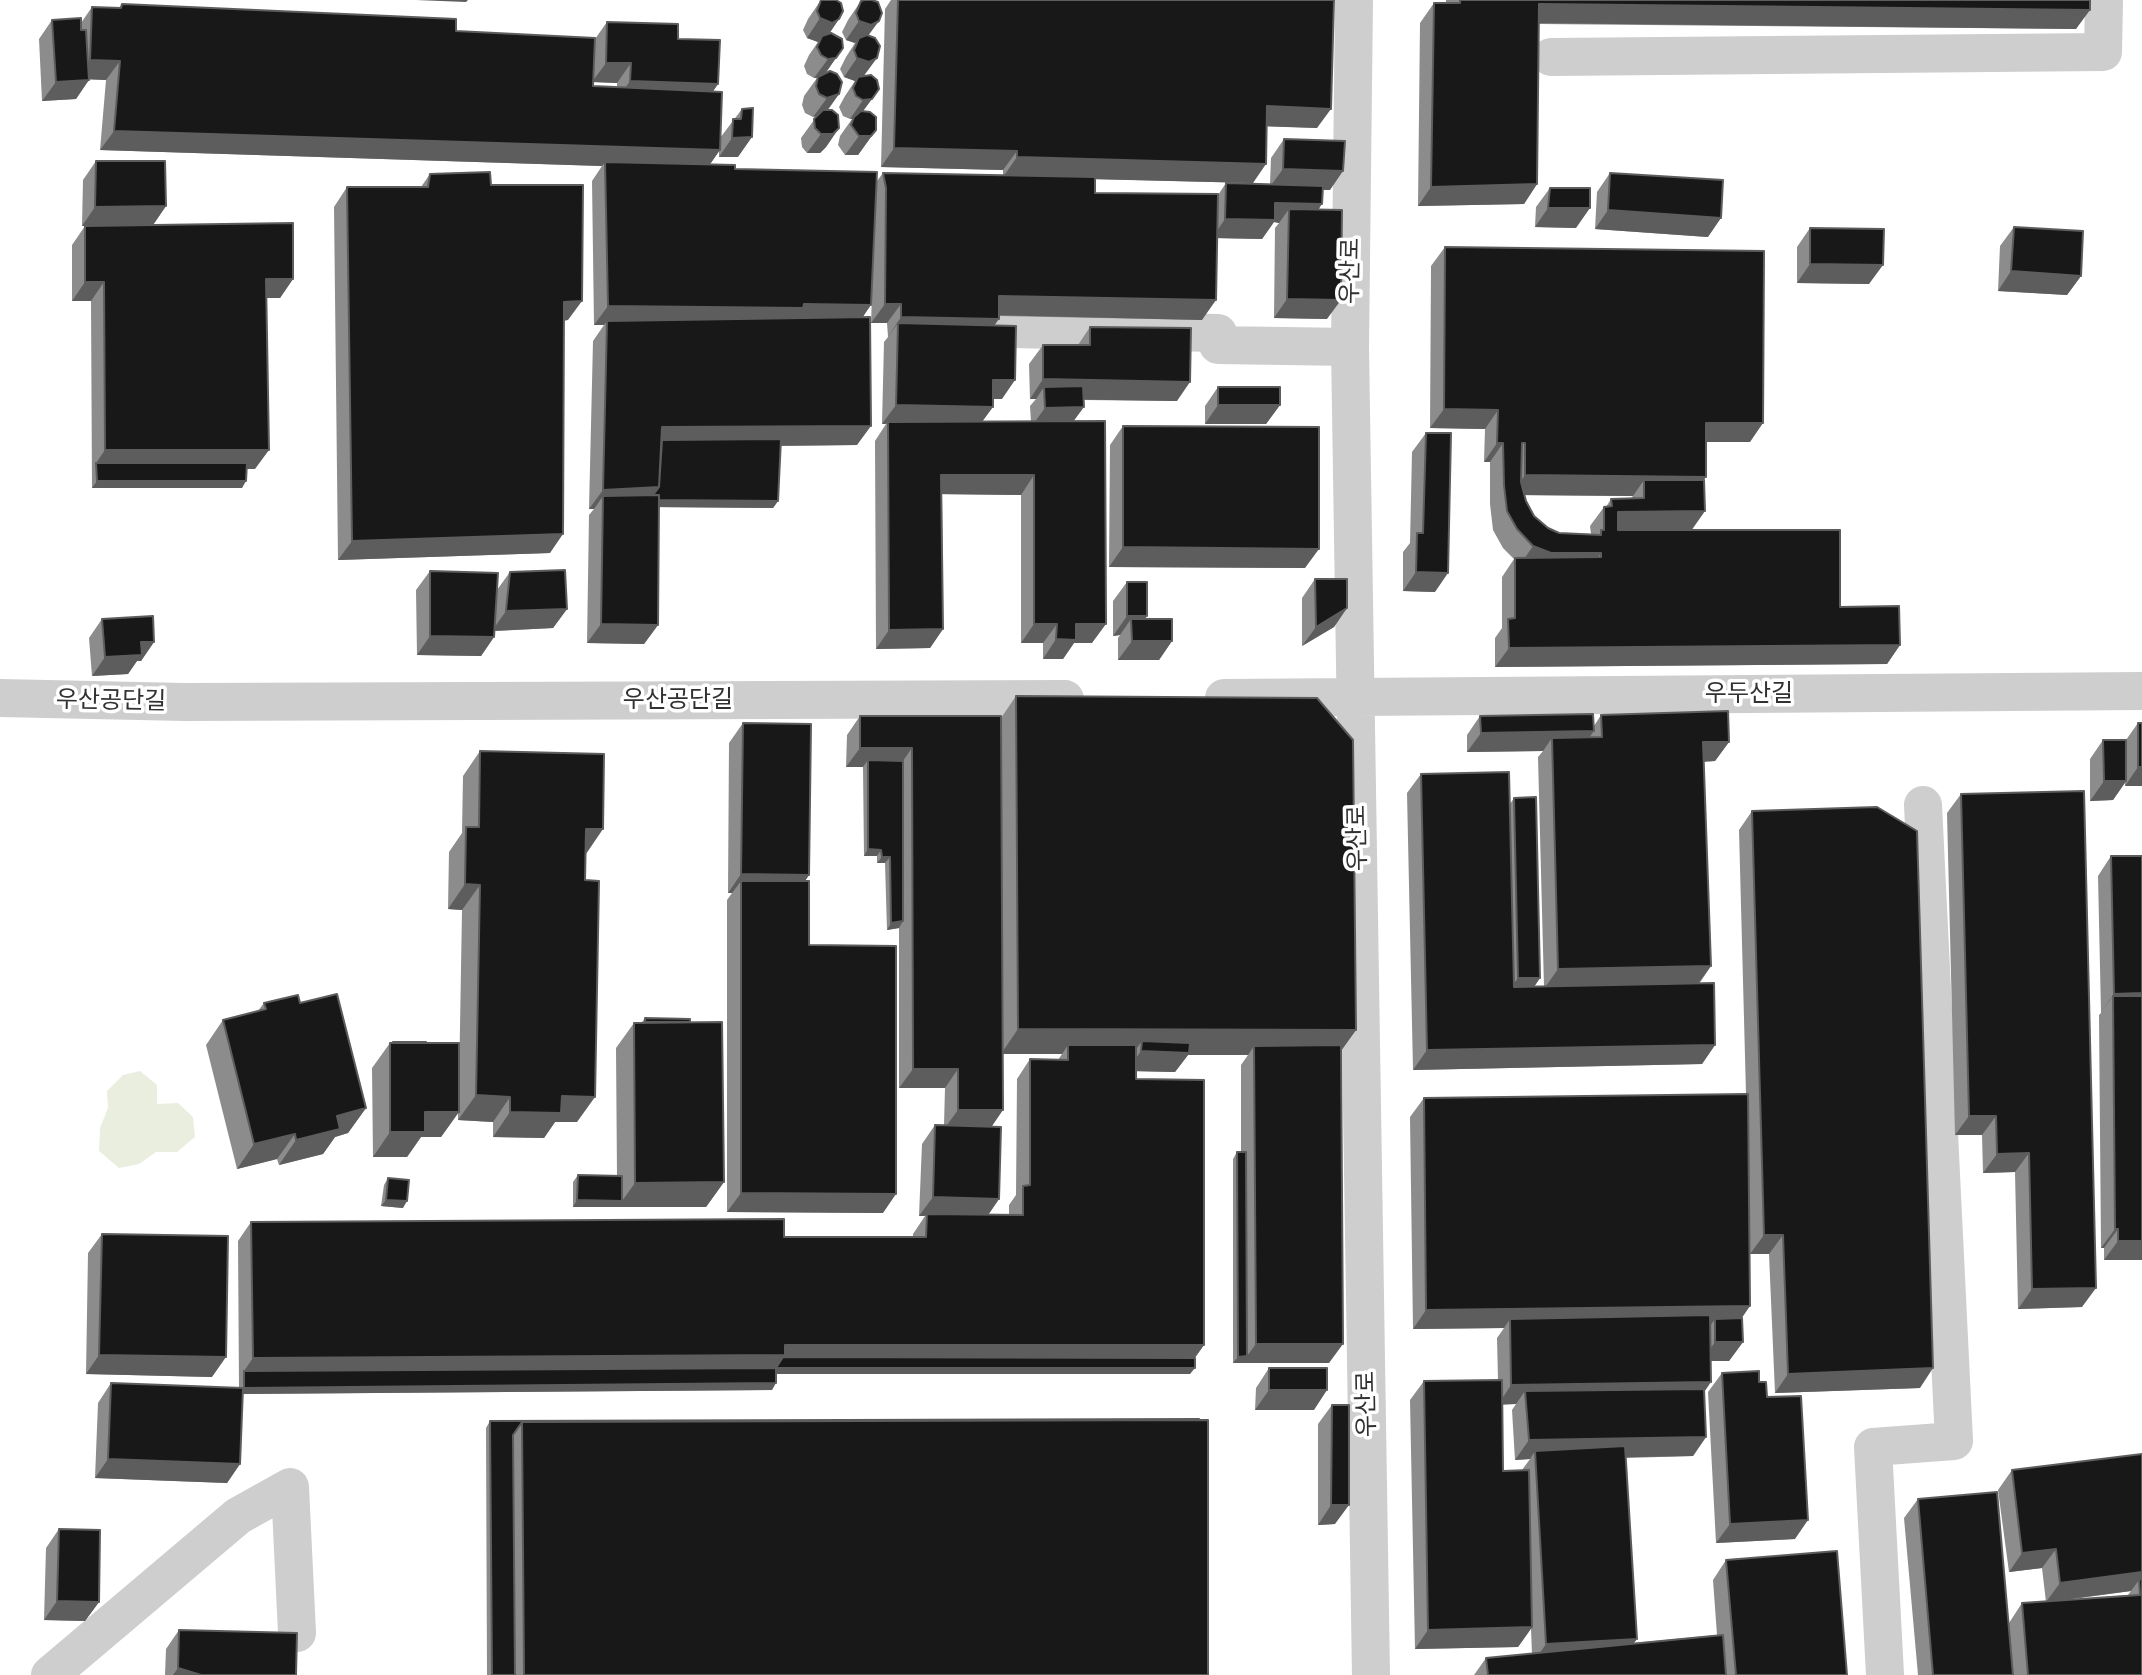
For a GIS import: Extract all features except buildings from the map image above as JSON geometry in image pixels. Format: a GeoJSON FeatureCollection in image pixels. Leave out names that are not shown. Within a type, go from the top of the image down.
{"type":"FeatureCollection","features":[{"type":"Feature","properties":{"kind":"street","name":"우산로"},"geometry":{"type":"LineString","coordinates":[[1354,0],[1350,347],[1371,1675]]}},
{"type":"Feature","properties":{"kind":"street"},"geometry":{"type":"LineString","coordinates":[[1552,57],[2103,52],[2104,0]]}},
{"type":"Feature","properties":{"kind":"street"},"geometry":{"type":"LineString","coordinates":[[1009,329],[1219,333],[1218,345],[1350,347]]}},
{"type":"Feature","properties":{"kind":"street","name":"우두산길"},"geometry":{"type":"LineString","coordinates":[[1356,697],[2142,691]]}},
{"type":"Feature","properties":{"kind":"street"},"geometry":{"type":"LineString","coordinates":[[1189,698],[1356,697]]}},
{"type":"Feature","properties":{"kind":"street","name":"우산공단길"},"geometry":{"type":"LineString","coordinates":[[0,698],[186,702],[1105,698]]}},
{"type":"Feature","properties":{"kind":"street"},"geometry":{"type":"LineString","coordinates":[[1885,1675],[1872,1447],[1954,1441],[1923,804]]}},
{"type":"Feature","properties":{"kind":"street"},"geometry":{"type":"LineString","coordinates":[[50,1675],[238,1516],[290,1487],[297,1633]]}},
{"type":"Feature","properties":{"kind":"shaded area"},"geometry":{"type":"Polygon","coordinates":[[[140,1071],[157,1085],[157,1104],[178,1103],[193,1117],[195,1137],[177,1152],[156,1152],[139,1164],[119,1168],[99,1151],[100,1128],[108,1108],[107,1091],[123,1075],[140,1071]]]}}]}
